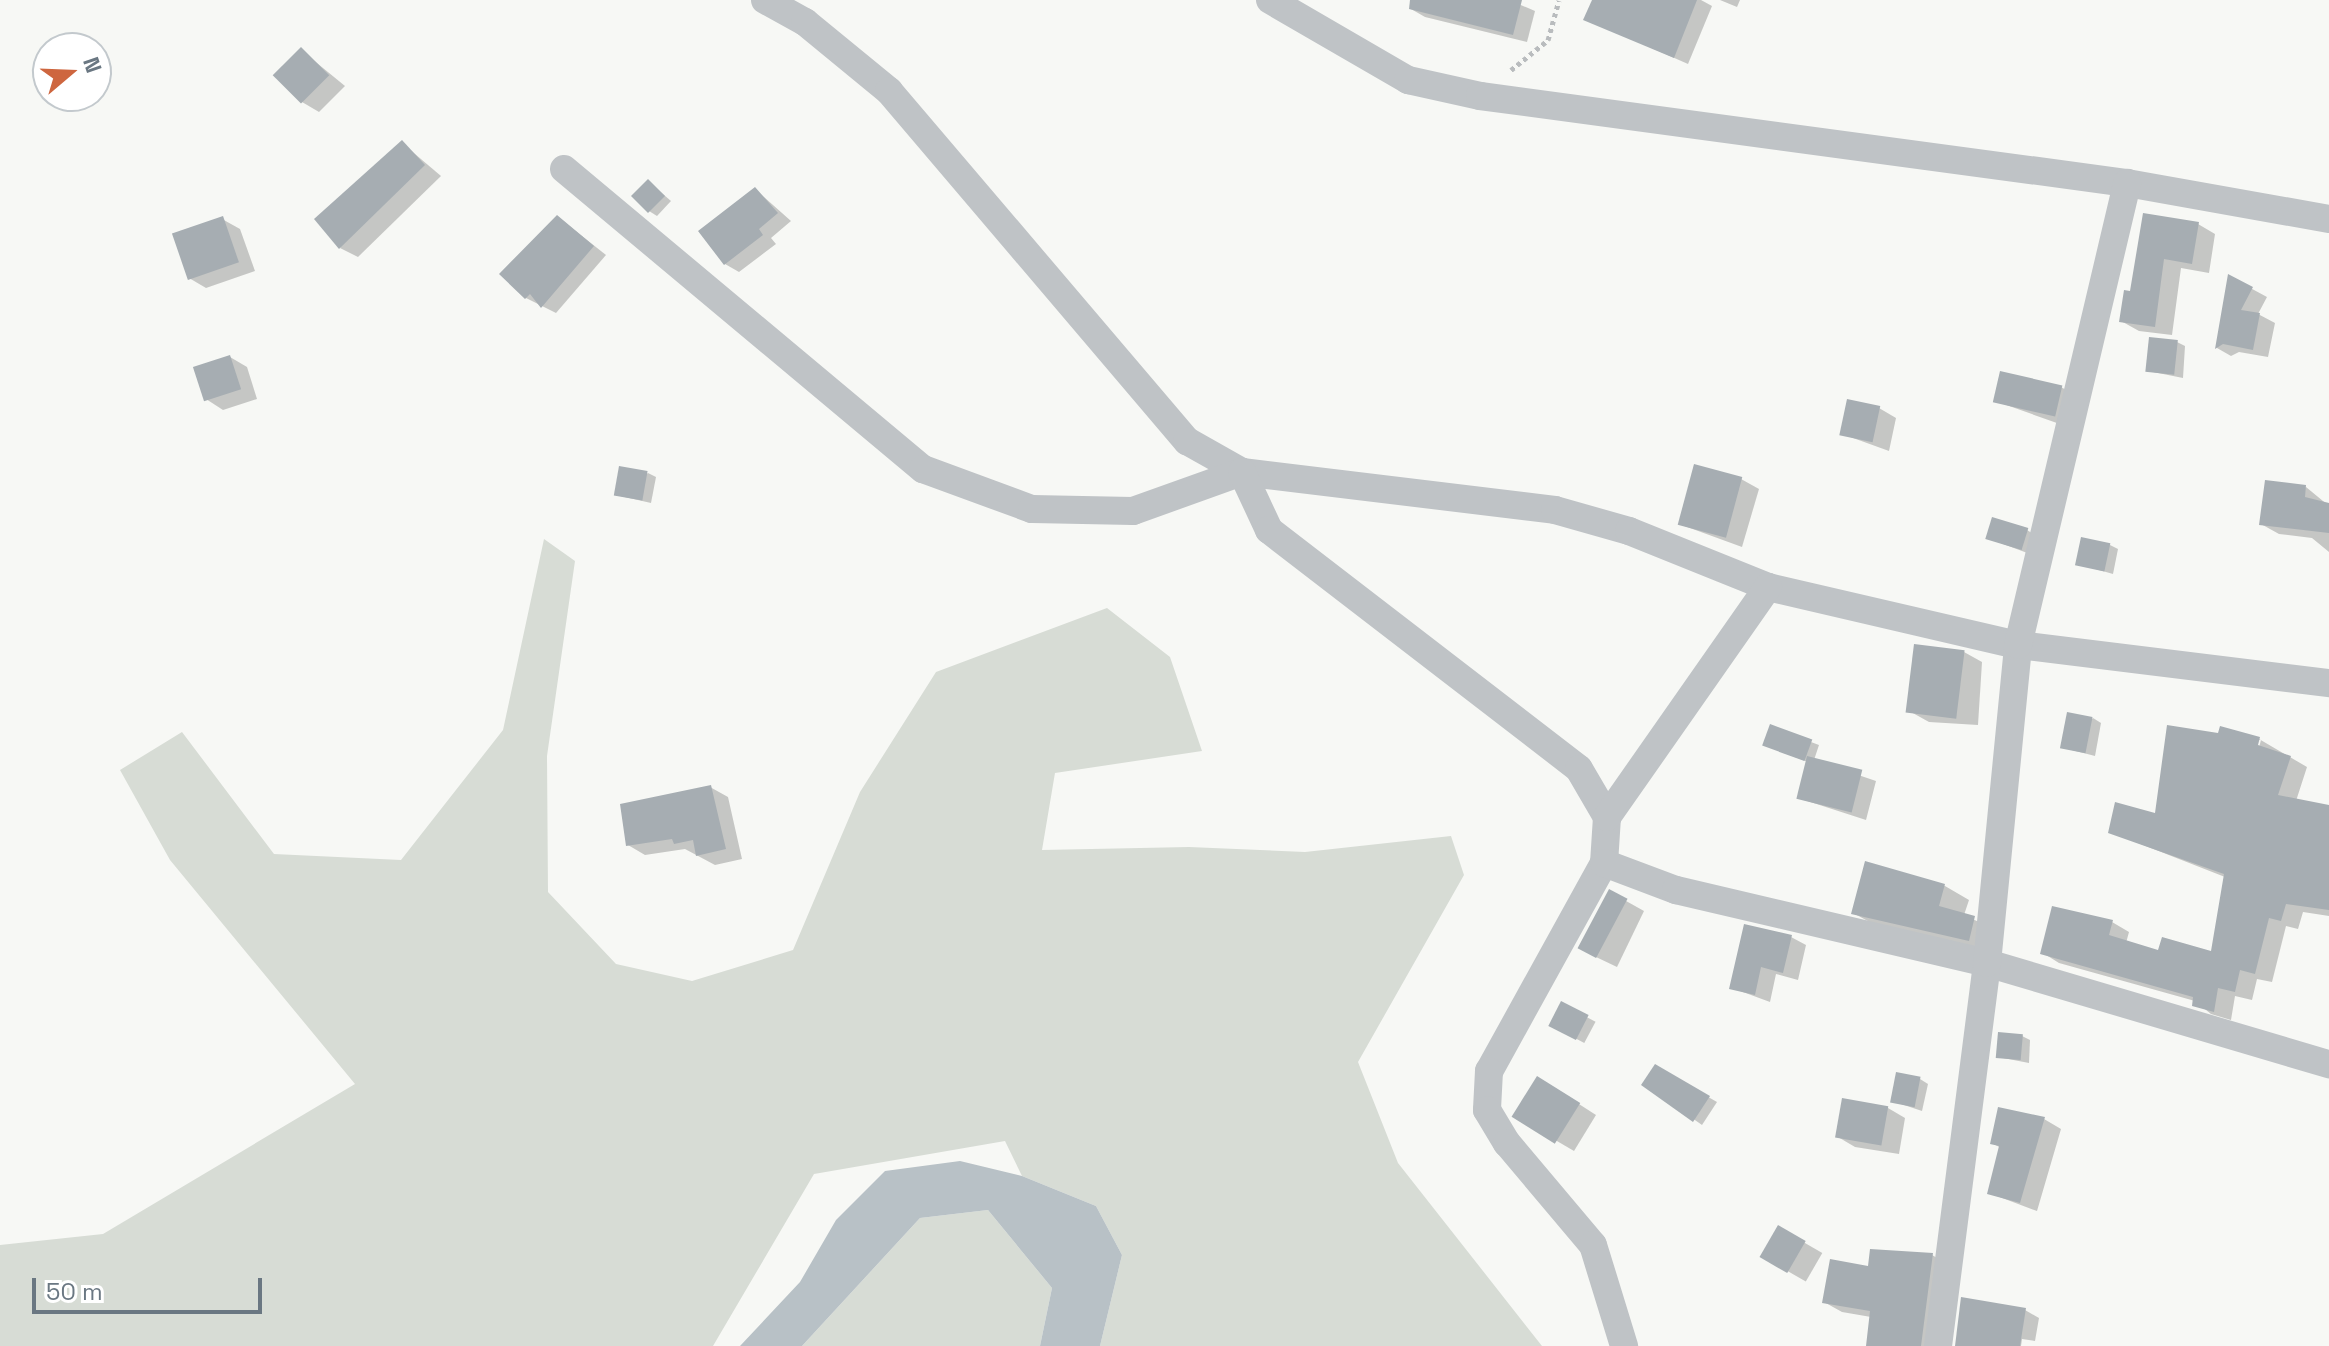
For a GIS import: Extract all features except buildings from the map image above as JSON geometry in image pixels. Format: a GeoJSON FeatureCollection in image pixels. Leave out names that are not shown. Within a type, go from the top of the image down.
{"type":"FeatureCollection","features":[{"type":"Feature","properties":{"kind":"street"},"geometry":{"type":"LineString","coordinates":[[765,0],[805,22],[889,91],[1187,441],[1242,472],[1555,510],[1629,531],[1768,587],[2018,645],[2329,683]]}},
{"type":"Feature","properties":{"kind":"street"},"geometry":{"type":"LineString","coordinates":[[1270,0],[1408,80],[1480,96],[2127,183],[2329,219]]}},
{"type":"Feature","properties":{"kind":"street"},"geometry":{"type":"LineString","coordinates":[[564,169],[923,469],[1032,509],[1133,511],[1242,472]]}},
{"type":"Feature","properties":{"kind":"street"},"geometry":{"type":"LineString","coordinates":[[1938,1346],[1987,963],[2018,645],[2127,183]]}},
{"type":"Feature","properties":{"kind":"street"},"geometry":{"type":"LineString","coordinates":[[1242,472],[1269,530],[1579,769],[1607,817]]}},
{"type":"Feature","properties":{"kind":"street"},"geometry":{"type":"LineString","coordinates":[[1624,1346],[1593,1245],[1507,1143],[1487,1110],[1489,1071],[1604,863],[1607,817],[1768,587]]}},
{"type":"Feature","properties":{"kind":"street"},"geometry":{"type":"LineString","coordinates":[[1604,863],[1676,890],[1987,963],[2329,1064]]}},
{"type":"Feature","properties":{"kind":"path"},"geometry":{"type":"LineString","coordinates":[[1480,96],[1548,40],[1559,0]]}},
{"type":"Feature","properties":{"kind":"shaded area"},"geometry":{"type":"Polygon","coordinates":[[[544,539],[575,561],[547,756],[548,892],[616,964],[692,981],[793,950],[860,792],[936,672],[1107,608],[1170,657],[1202,751],[1055,773],[1042,850],[1189,847],[1305,852],[1451,836],[1464,875],[1358,1062],[1398,1163],[1542,1346],[1100,1346],[1122,1255],[1096,1206],[1022,1176],[1005,1141],[814,1174],[713,1346],[0,1346],[0,1245],[103,1234],[355,1084],[170,860],[120,770],[182,732],[274,854],[401,860],[503,730],[544,539]]]}},
{"type":"Feature","properties":{"kind":"shaded area"},"geometry":{"type":"Polygon","coordinates":[[[960,1161],[1022,1176],[1096,1206],[1122,1255],[1100,1346],[1040,1346],[1052,1288],[988,1210],[920,1218],[802,1346],[740,1346],[800,1282],[836,1220],[885,1171],[960,1161]]]}},
{"type":"Feature","properties":{"kind":"shaded area"},"geometry":{"type":"Polygon","coordinates":[[[988,1210],[1052,1288],[1040,1346],[802,1346],[920,1218],[988,1210]]]}}]}
